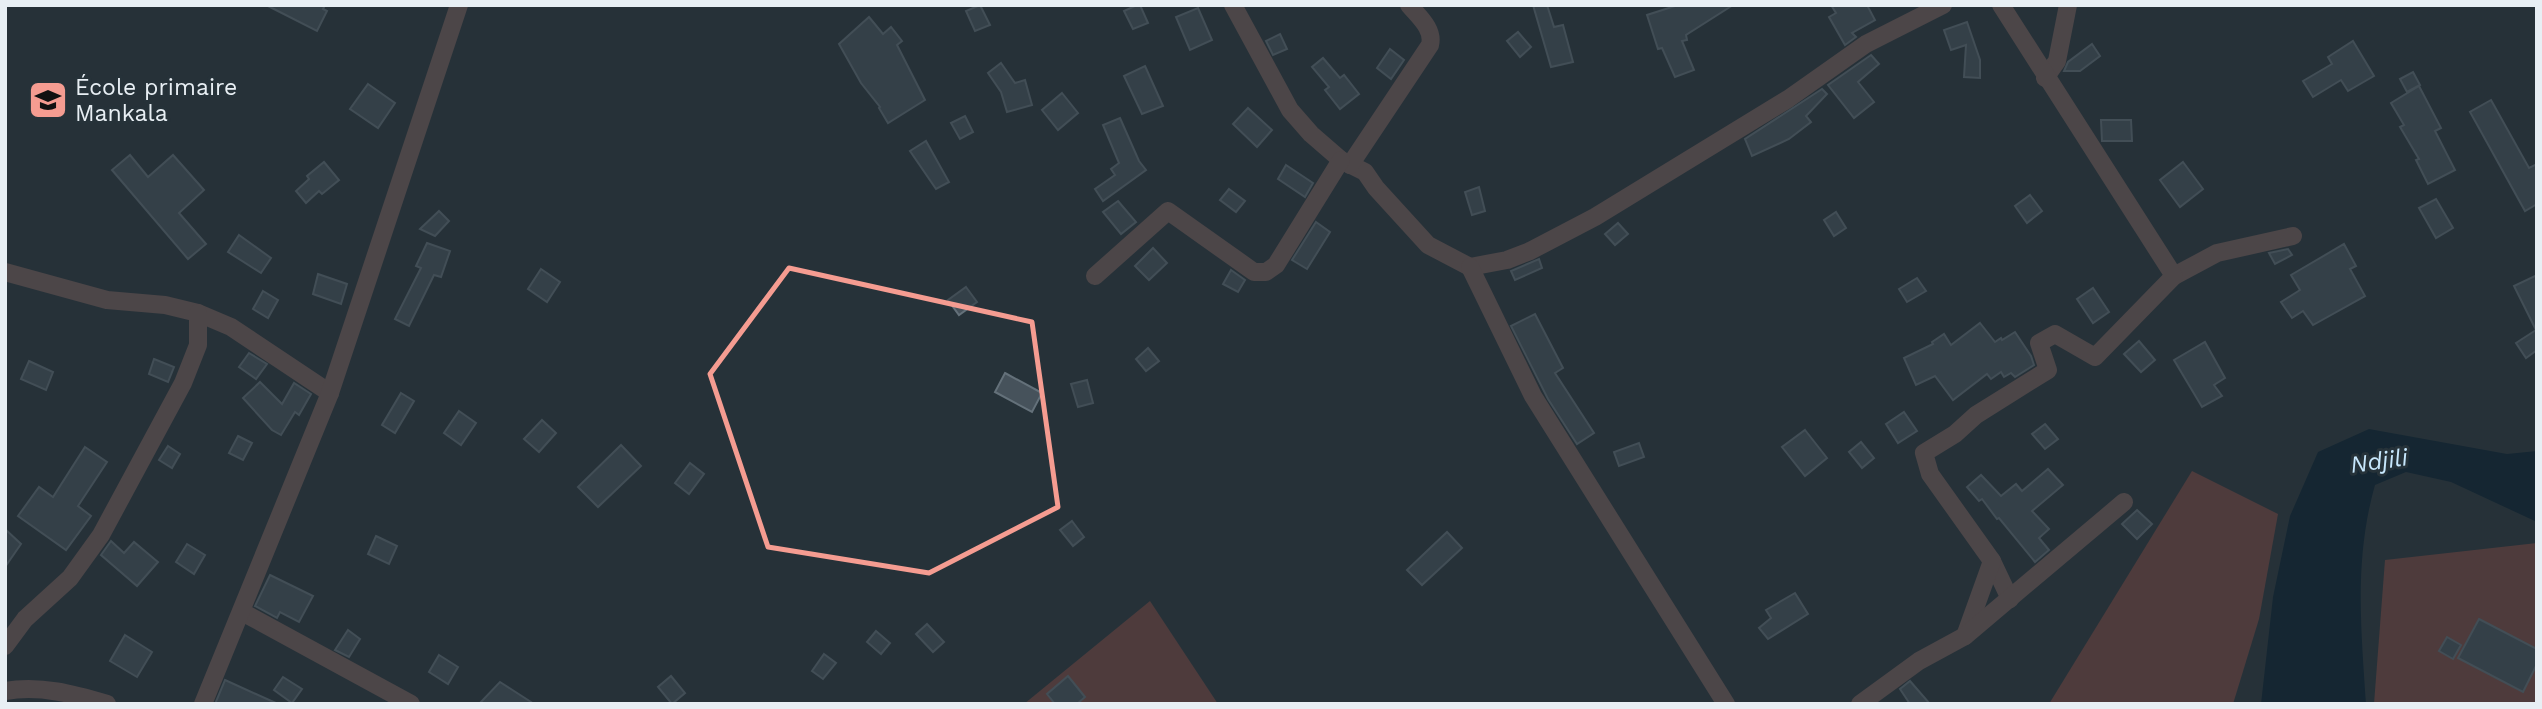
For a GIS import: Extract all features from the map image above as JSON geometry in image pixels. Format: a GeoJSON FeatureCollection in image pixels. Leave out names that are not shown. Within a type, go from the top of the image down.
{"type":"FeatureCollection","features":[{"type":"Feature","properties":{"kind":"street"},"geometry":{"type":"LineString","coordinates":[[203,704],[330,393],[459,5]]}},
{"type":"Feature","properties":{"kind":"street"},"geometry":{"type":"LineString","coordinates":[[1233,5],[1290,110],[1311,134],[1346,162],[1365,172],[1376,188],[1428,244],[1470,267],[1533,396],[1726,704]]}},
{"type":"Feature","properties":{"kind":"street"},"geometry":{"type":"LineString","coordinates":[[1096,275],[1168,211],[1254,272],[1266,272],[1276,265],[1430,45],[1432,38],[1429,29],[1409,5]]}},
{"type":"Feature","properties":{"kind":"street"},"geometry":{"type":"LineString","coordinates":[[1470,267],[1507,260],[1530,251],[1595,217],[1788,99],[1866,44],[1943,5]]}},
{"type":"Feature","properties":{"kind":"street"},"geometry":{"type":"LineString","coordinates":[[2001,5],[2174,276]]}},
{"type":"Feature","properties":{"kind":"street"},"geometry":{"type":"LineString","coordinates":[[2046,78],[2057,61],[2068,5]]}},
{"type":"Feature","properties":{"kind":"street"},"geometry":{"type":"LineString","coordinates":[[2010,599],[1992,561],[1930,474],[1924,453],[1955,433],[1976,415],[2048,370],[2039,343],[2055,334],[2095,357],[2174,276],[2217,253],[2293,236]]}},
{"type":"Feature","properties":{"kind":"street"},"geometry":{"type":"LineString","coordinates":[[5,272],[107,300],[165,305],[198,313],[232,327],[330,393]]}},
{"type":"Feature","properties":{"kind":"street"},"geometry":{"type":"LineString","coordinates":[[5,646],[24,619],[70,578],[101,535],[183,383],[198,345],[198,313]]}},
{"type":"Feature","properties":{"kind":"street"},"geometry":{"type":"LineString","coordinates":[[1860,704],[1919,661],[1965,636],[2124,502]]}},
{"type":"Feature","properties":{"kind":"street"},"geometry":{"type":"LineString","coordinates":[[1965,636],[1992,561]]}},
{"type":"Feature","properties":{"kind":"street"},"geometry":{"type":"LineString","coordinates":[[242,612],[411,704]]}},
{"type":"Feature","properties":{"kind":"street"},"geometry":{"type":"LineString","coordinates":[[5,617],[24,619]]}},
{"type":"Feature","properties":{"kind":"street"},"geometry":{"type":"LineString","coordinates":[[5,691],[25,688],[66,692],[107,704]]}},
{"type":"Feature","properties":{"kind":"highlighted area"},"geometry":{"type":"Polygon","coordinates":[[[789,268],[1032,322],[1058,507],[929,573],[768,547],[710,374],[789,268]]]}},
{"type":"Feature","properties":{"kind":"shaded area"},"geometry":{"type":"Polygon","coordinates":[[[2192,471],[2278,514],[2259,619],[2233,704],[2049,704],[2192,471]]]}},
{"type":"Feature","properties":{"kind":"shaded area"},"geometry":{"type":"Polygon","coordinates":[[[2537,543],[2537,704],[2374,704],[2385,560],[2537,543]]]}},
{"type":"Feature","properties":{"kind":"shaded area"},"geometry":{"type":"Polygon","coordinates":[[[1150,601],[1218,704],[1024,704],[1150,601]]]}},
{"type":"Feature","properties":{"kind":"water","name":"Ndjili"},"geometry":{"type":"Polygon","coordinates":[[[2369,429],[2507,454],[2537,451],[2537,522],[2451,482],[2406,472],[2375,485],[2368,513],[2362,567],[2361,621],[2366,704],[2261,704],[2273,597],[2290,516],[2318,452],[2369,429]]]}},
{"type":"Feature","properties":{"kind":"building"},"geometry":{"type":"Polygon","coordinates":[[[266,5],[325,5],[323,9],[327,11],[317,31],[266,5]]]}},
{"type":"Feature","properties":{"kind":"building"},"geometry":{"type":"Polygon","coordinates":[[[980,5],[990,25],[975,31],[966,11],[980,5]]]}},
{"type":"Feature","properties":{"kind":"building"},"geometry":{"type":"Polygon","coordinates":[[[1140,5],[1148,23],[1133,29],[1124,11],[1140,5]]]}},
{"type":"Feature","properties":{"kind":"building"},"geometry":{"type":"Polygon","coordinates":[[[1533,5],[1547,5],[1554,27],[1563,25],[1573,62],[1551,67],[1533,5]]]}},
{"type":"Feature","properties":{"kind":"building"},"geometry":{"type":"Polygon","coordinates":[[[1678,5],[1733,5],[1686,35],[1687,40],[1682,41],[1694,70],[1675,77],[1662,48],[1658,49],[1647,15],[1678,5]]]}},
{"type":"Feature","properties":{"kind":"building"},"geometry":{"type":"Polygon","coordinates":[[[1831,5],[1867,5],[1875,20],[1852,33],[1856,37],[1845,45],[1829,17],[1836,13],[1831,5]]]}},
{"type":"Feature","properties":{"kind":"building"},"geometry":{"type":"Polygon","coordinates":[[[1198,8],[1212,40],[1190,50],[1176,17],[1198,8]]]}},
{"type":"Feature","properties":{"kind":"building"},"geometry":{"type":"Polygon","coordinates":[[[869,17],[883,34],[891,27],[902,41],[897,45],[925,100],[888,123],[839,44],[869,17]]]}},
{"type":"Feature","properties":{"kind":"building"},"geometry":{"type":"Polygon","coordinates":[[[1967,22],[1980,60],[1980,78],[1964,77],[1966,45],[1951,50],[1944,30],[1967,22]]]}},
{"type":"Feature","properties":{"kind":"building"},"geometry":{"type":"Polygon","coordinates":[[[1518,32],[1531,47],[1520,57],[1507,41],[1518,32]]]}},
{"type":"Feature","properties":{"kind":"building"},"geometry":{"type":"Polygon","coordinates":[[[1280,34],[1287,49],[1273,55],[1266,41],[1280,34]]]}},
{"type":"Feature","properties":{"kind":"building"},"geometry":{"type":"Polygon","coordinates":[[[2353,41],[2374,76],[2348,91],[2341,80],[2313,97],[2303,81],[2332,64],[2328,57],[2353,41]]]}},
{"type":"Feature","properties":{"kind":"building"},"geometry":{"type":"Polygon","coordinates":[[[2092,44],[2100,56],[2080,71],[2064,71],[2068,62],[2092,44]]]}},
{"type":"Feature","properties":{"kind":"building"},"geometry":{"type":"Polygon","coordinates":[[[1390,49],[1404,60],[1391,79],[1377,68],[1390,49]]]}},
{"type":"Feature","properties":{"kind":"building"},"geometry":{"type":"Polygon","coordinates":[[[1871,55],[1879,64],[1858,82],[1874,102],[1854,118],[1828,85],[1871,55]]]}},
{"type":"Feature","properties":{"kind":"building"},"geometry":{"type":"Polygon","coordinates":[[[1323,58],[1340,78],[1344,75],[1359,94],[1340,109],[1325,90],[1329,87],[1312,67],[1323,58]]]}},
{"type":"Feature","properties":{"kind":"building"},"geometry":{"type":"Polygon","coordinates":[[[1001,63],[1015,83],[1025,80],[1032,105],[1007,112],[1001,92],[988,73],[1001,63]]]}},
{"type":"Feature","properties":{"kind":"building"},"geometry":{"type":"Polygon","coordinates":[[[1145,66],[1163,106],[1142,114],[1124,76],[1145,66]]]}},
{"type":"Feature","properties":{"kind":"building"},"geometry":{"type":"Polygon","coordinates":[[[2413,72],[2420,85],[2407,92],[2400,79],[2413,72]]]}},
{"type":"Feature","properties":{"kind":"building"},"geometry":{"type":"Polygon","coordinates":[[[368,84],[395,103],[378,128],[350,109],[368,84]]]}},
{"type":"Feature","properties":{"kind":"building"},"geometry":{"type":"Polygon","coordinates":[[[2419,86],[2441,128],[2435,131],[2455,170],[2428,184],[2416,160],[2419,159],[2400,127],[2404,125],[2391,103],[2419,86]]]}},
{"type":"Feature","properties":{"kind":"building"},"geometry":{"type":"Polygon","coordinates":[[[1822,89],[1827,94],[1806,116],[1811,122],[1789,139],[1752,156],[1745,139],[1822,89]]]}},
{"type":"Feature","properties":{"kind":"building"},"geometry":{"type":"Polygon","coordinates":[[[1062,93],[1078,113],[1058,130],[1042,110],[1062,93]]]}},
{"type":"Feature","properties":{"kind":"building"},"geometry":{"type":"Polygon","coordinates":[[[2491,100],[2529,168],[2537,164],[2537,204],[2525,211],[2470,112],[2491,100]]]}},
{"type":"Feature","properties":{"kind":"building"},"geometry":{"type":"Polygon","coordinates":[[[1248,108],[1272,130],[1257,147],[1233,124],[1248,108]]]}},
{"type":"Feature","properties":{"kind":"building"},"geometry":{"type":"Polygon","coordinates":[[[965,116],[973,132],[960,139],[951,123],[965,116]]]}},
{"type":"Feature","properties":{"kind":"building"},"geometry":{"type":"Polygon","coordinates":[[[1120,118],[1139,161],[1146,170],[1103,201],[1095,189],[1115,175],[1111,169],[1119,163],[1103,125],[1120,118]]]}},
{"type":"Feature","properties":{"kind":"building"},"geometry":{"type":"Polygon","coordinates":[[[2101,120],[2131,120],[2132,141],[2102,141],[2101,120]]]}},
{"type":"Feature","properties":{"kind":"building"},"geometry":{"type":"Polygon","coordinates":[[[926,141],[949,182],[936,189],[910,151],[926,141]]]}},
{"type":"Feature","properties":{"kind":"building"},"geometry":{"type":"Polygon","coordinates":[[[130,155],[148,177],[173,155],[204,190],[179,213],[206,244],[188,259],[112,170],[130,155]]]}},
{"type":"Feature","properties":{"kind":"building"},"geometry":{"type":"Polygon","coordinates":[[[324,162],[339,180],[322,194],[319,191],[306,203],[296,191],[309,179],[307,176],[324,162]]]}},
{"type":"Feature","properties":{"kind":"building"},"geometry":{"type":"Polygon","coordinates":[[[2183,162],[2203,189],[2180,207],[2160,180],[2183,162]]]}},
{"type":"Feature","properties":{"kind":"building"},"geometry":{"type":"Polygon","coordinates":[[[1286,165],[1313,183],[1305,197],[1278,179],[1286,165]]]}},
{"type":"Feature","properties":{"kind":"building"},"geometry":{"type":"Polygon","coordinates":[[[1479,187],[1485,211],[1472,215],[1465,192],[1479,187]]]}},
{"type":"Feature","properties":{"kind":"building"},"geometry":{"type":"Polygon","coordinates":[[[1229,189],[1245,201],[1236,212],[1220,200],[1229,189]]]}},
{"type":"Feature","properties":{"kind":"building"},"geometry":{"type":"Polygon","coordinates":[[[2030,195],[2042,211],[2027,223],[2015,206],[2030,195]]]}},
{"type":"Feature","properties":{"kind":"building"},"geometry":{"type":"Polygon","coordinates":[[[2436,199],[2453,228],[2436,238],[2419,208],[2436,199]]]}},
{"type":"Feature","properties":{"kind":"building"},"geometry":{"type":"Polygon","coordinates":[[[1118,201],[1136,222],[1121,234],[1103,212],[1118,201]]]}},
{"type":"Feature","properties":{"kind":"building"},"geometry":{"type":"Polygon","coordinates":[[[439,211],[449,221],[435,236],[420,229],[439,211]]]}},
{"type":"Feature","properties":{"kind":"building"},"geometry":{"type":"Polygon","coordinates":[[[1836,212],[1846,228],[1834,236],[1824,220],[1836,212]]]}},
{"type":"Feature","properties":{"kind":"building"},"geometry":{"type":"Polygon","coordinates":[[[1316,222],[1330,232],[1307,269],[1292,260],[1316,222]]]}},
{"type":"Feature","properties":{"kind":"building"},"geometry":{"type":"Polygon","coordinates":[[[1618,223],[1628,234],[1615,245],[1605,234],[1618,223]]]}},
{"type":"Feature","properties":{"kind":"building"},"geometry":{"type":"Polygon","coordinates":[[[239,235],[271,258],[261,273],[228,252],[239,235]]]}},
{"type":"Feature","properties":{"kind":"building"},"geometry":{"type":"Polygon","coordinates":[[[427,243],[450,251],[441,277],[434,275],[409,326],[395,319],[421,268],[416,266],[427,243]]]}},
{"type":"Feature","properties":{"kind":"building"},"geometry":{"type":"Polygon","coordinates":[[[2344,244],[2356,266],[2350,269],[2365,296],[2313,325],[2303,311],[2292,318],[2281,302],[2300,290],[2291,275],[2344,244]]]}},
{"type":"Feature","properties":{"kind":"building"},"geometry":{"type":"Polygon","coordinates":[[[1153,248],[1167,263],[1149,280],[1135,266],[1153,248]]]}},
{"type":"Feature","properties":{"kind":"building"},"geometry":{"type":"Polygon","coordinates":[[[2288,249],[2292,255],[2275,264],[2269,253],[2288,249]]]}},
{"type":"Feature","properties":{"kind":"building"},"geometry":{"type":"Polygon","coordinates":[[[1539,259],[1542,268],[1515,280],[1511,271],[1539,259]]]}},
{"type":"Feature","properties":{"kind":"building"},"geometry":{"type":"Polygon","coordinates":[[[541,269],[560,282],[547,302],[528,289],[541,269]]]}},
{"type":"Feature","properties":{"kind":"building"},"geometry":{"type":"Polygon","coordinates":[[[1231,270],[1245,280],[1238,292],[1223,284],[1231,270]]]}},
{"type":"Feature","properties":{"kind":"building"},"geometry":{"type":"Polygon","coordinates":[[[318,274],[347,284],[341,304],[313,294],[318,274]]]}},
{"type":"Feature","properties":{"kind":"building"},"geometry":{"type":"Polygon","coordinates":[[[2537,275],[2537,350],[2526,358],[2516,343],[2536,330],[2514,286],[2537,275]]]}},
{"type":"Feature","properties":{"kind":"building"},"geometry":{"type":"Polygon","coordinates":[[[1917,278],[1926,291],[1907,302],[1899,289],[1917,278]]]}},
{"type":"Feature","properties":{"kind":"building"},"geometry":{"type":"Polygon","coordinates":[[[966,287],[977,302],[959,315],[948,300],[966,287]]]}},
{"type":"Feature","properties":{"kind":"building"},"geometry":{"type":"Polygon","coordinates":[[[2093,288],[2109,312],[2093,323],[2077,299],[2093,288]]]}},
{"type":"Feature","properties":{"kind":"building"},"geometry":{"type":"Polygon","coordinates":[[[263,291],[278,300],[268,318],[253,309],[263,291]]]}},
{"type":"Feature","properties":{"kind":"building"},"geometry":{"type":"Polygon","coordinates":[[[1535,314],[1563,368],[1555,373],[1594,433],[1577,444],[1548,399],[1511,326],[1535,314]]]}},
{"type":"Feature","properties":{"kind":"building"},"geometry":{"type":"Polygon","coordinates":[[[1980,323],[1995,342],[2015,332],[2034,365],[2015,377],[2011,373],[2004,377],[2001,372],[1991,379],[1987,374],[1953,400],[1935,376],[1916,385],[1904,358],[1933,344],[1932,342],[1944,334],[1951,345],[1980,323]]]}},
{"type":"Feature","properties":{"kind":"building"},"geometry":{"type":"Polygon","coordinates":[[[2139,341],[2155,360],[2141,372],[2124,354],[2139,341]]]}},
{"type":"Feature","properties":{"kind":"building"},"geometry":{"type":"Polygon","coordinates":[[[2205,342],[2225,378],[2214,385],[2222,396],[2202,407],[2174,360],[2205,342]]]}},
{"type":"Feature","properties":{"kind":"building"},"geometry":{"type":"Polygon","coordinates":[[[1148,348],[1159,361],[1146,371],[1136,359],[1148,348]]]}},
{"type":"Feature","properties":{"kind":"building"},"geometry":{"type":"Polygon","coordinates":[[[249,353],[267,364],[256,379],[239,367],[249,353]]]}},
{"type":"Feature","properties":{"kind":"building"},"geometry":{"type":"Polygon","coordinates":[[[154,359],[174,367],[168,382],[149,374],[154,359]]]}},
{"type":"Feature","properties":{"kind":"building"},"geometry":{"type":"Polygon","coordinates":[[[29,361],[53,372],[46,390],[21,379],[29,361]]]}},
{"type":"Feature","properties":{"kind":"building"},"geometry":{"type":"Polygon","coordinates":[[[1005,373],[1042,393],[1032,412],[995,392],[1005,373]]]}},
{"type":"Feature","properties":{"kind":"building"},"geometry":{"type":"Polygon","coordinates":[[[1087,380],[1093,403],[1078,407],[1071,384],[1087,380]]]}},
{"type":"Feature","properties":{"kind":"building"},"geometry":{"type":"Polygon","coordinates":[[[260,382],[282,404],[294,383],[311,394],[299,415],[295,412],[281,435],[272,430],[243,398],[260,382]]]}},
{"type":"Feature","properties":{"kind":"building"},"geometry":{"type":"Polygon","coordinates":[[[401,393],[414,401],[395,433],[382,425],[401,393]]]}},
{"type":"Feature","properties":{"kind":"building"},"geometry":{"type":"Polygon","coordinates":[[[459,411],[476,423],[461,445],[444,433],[459,411]]]}},
{"type":"Feature","properties":{"kind":"building"},"geometry":{"type":"Polygon","coordinates":[[[1904,412],[1917,431],[1898,443],[1886,424],[1904,412]]]}},
{"type":"Feature","properties":{"kind":"building"},"geometry":{"type":"Polygon","coordinates":[[[542,420],[556,433],[539,452],[524,439],[542,420]]]}},
{"type":"Feature","properties":{"kind":"building"},"geometry":{"type":"Polygon","coordinates":[[[2045,424],[2058,439],[2045,449],[2032,434],[2045,424]]]}},
{"type":"Feature","properties":{"kind":"building"},"geometry":{"type":"Polygon","coordinates":[[[1805,430],[1827,458],[1805,476],[1782,447],[1805,430]]]}},
{"type":"Feature","properties":{"kind":"building"},"geometry":{"type":"Polygon","coordinates":[[[238,436],[252,443],[243,460],[229,453],[238,436]]]}},
{"type":"Feature","properties":{"kind":"building"},"geometry":{"type":"Polygon","coordinates":[[[1861,442],[1874,458],[1862,468],[1849,452],[1861,442]]]}},
{"type":"Feature","properties":{"kind":"building"},"geometry":{"type":"Polygon","coordinates":[[[1639,443],[1644,457],[1619,466],[1614,452],[1639,443]]]}},
{"type":"Feature","properties":{"kind":"building"},"geometry":{"type":"Polygon","coordinates":[[[621,445],[641,466],[598,507],[578,487],[621,445]]]}},
{"type":"Feature","properties":{"kind":"building"},"geometry":{"type":"Polygon","coordinates":[[[168,446],[180,454],[172,468],[159,460],[168,446]]]}},
{"type":"Feature","properties":{"kind":"building"},"geometry":{"type":"Polygon","coordinates":[[[85,447],[107,462],[78,506],[91,516],[66,550],[18,516],[39,487],[53,497],[85,447]]]}},
{"type":"Feature","properties":{"kind":"building"},"geometry":{"type":"Polygon","coordinates":[[[690,463],[704,474],[689,494],[675,483],[690,463]]]}},
{"type":"Feature","properties":{"kind":"building"},"geometry":{"type":"Polygon","coordinates":[[[2048,469],[2063,485],[2032,511],[2049,529],[2039,538],[2049,550],[2035,562],[1982,499],[1979,501],[1967,487],[1981,475],[2001,496],[2016,484],[2022,491],[2048,469]]]}},
{"type":"Feature","properties":{"kind":"building"},"geometry":{"type":"Polygon","coordinates":[[[2137,510],[2152,524],[2137,539],[2122,524],[2137,510]]]}},
{"type":"Feature","properties":{"kind":"building"},"geometry":{"type":"Polygon","coordinates":[[[1072,521],[1084,537],[1073,546],[1060,530],[1072,521]]]}},
{"type":"Feature","properties":{"kind":"building"},"geometry":{"type":"Polygon","coordinates":[[[5,529],[21,544],[5,567],[5,529]]]}},
{"type":"Feature","properties":{"kind":"building"},"geometry":{"type":"Polygon","coordinates":[[[1447,532],[1462,548],[1422,585],[1407,570],[1447,532]]]}},
{"type":"Feature","properties":{"kind":"building"},"geometry":{"type":"Polygon","coordinates":[[[376,536],[397,546],[389,564],[368,554],[376,536]]]}},
{"type":"Feature","properties":{"kind":"building"},"geometry":{"type":"Polygon","coordinates":[[[111,541],[124,553],[134,542],[158,562],[137,586],[101,555],[111,541]]]}},
{"type":"Feature","properties":{"kind":"building"},"geometry":{"type":"Polygon","coordinates":[[[187,544],[205,555],[194,574],[176,562],[187,544]]]}},
{"type":"Feature","properties":{"kind":"building"},"geometry":{"type":"Polygon","coordinates":[[[270,575],[313,596],[299,622],[280,612],[277,618],[255,606],[270,575]]]}},
{"type":"Feature","properties":{"kind":"building"},"geometry":{"type":"Polygon","coordinates":[[[1795,593],[1808,614],[1768,639],[1759,628],[1771,618],[1766,610],[1795,593]]]}},
{"type":"Feature","properties":{"kind":"building"},"geometry":{"type":"Polygon","coordinates":[[[2479,619],[2537,649],[2537,664],[2523,692],[2458,658],[2479,619]]]}},
{"type":"Feature","properties":{"kind":"building"},"geometry":{"type":"Polygon","coordinates":[[[927,624],[944,642],[933,652],[916,634],[927,624]]]}},
{"type":"Feature","properties":{"kind":"building"},"geometry":{"type":"Polygon","coordinates":[[[348,630],[360,639],[349,657],[335,650],[348,630]]]}},
{"type":"Feature","properties":{"kind":"building"},"geometry":{"type":"Polygon","coordinates":[[[876,631],[890,643],[881,654],[867,642],[876,631]]]}},
{"type":"Feature","properties":{"kind":"building"},"geometry":{"type":"Polygon","coordinates":[[[125,635],[152,652],[137,677],[110,661],[125,635]]]}},
{"type":"Feature","properties":{"kind":"building"},"geometry":{"type":"Polygon","coordinates":[[[2447,637],[2461,645],[2453,659],[2439,651],[2447,637]]]}},
{"type":"Feature","properties":{"kind":"building"},"geometry":{"type":"Polygon","coordinates":[[[824,654],[836,663],[823,679],[812,671],[824,654]]]}},
{"type":"Feature","properties":{"kind":"building"},"geometry":{"type":"Polygon","coordinates":[[[439,655],[458,667],[448,684],[429,672],[439,655]]]}},
{"type":"Feature","properties":{"kind":"building"},"geometry":{"type":"Polygon","coordinates":[[[671,676],[685,693],[672,704],[658,687],[671,676]]]}},
{"type":"Feature","properties":{"kind":"building"},"geometry":{"type":"Polygon","coordinates":[[[1068,676],[1085,697],[1077,704],[1055,704],[1047,694],[1068,676]]]}},
{"type":"Feature","properties":{"kind":"building"},"geometry":{"type":"Polygon","coordinates":[[[283,677],[302,689],[292,703],[274,690],[283,677]]]}},
{"type":"Feature","properties":{"kind":"building"},"geometry":{"type":"Polygon","coordinates":[[[225,680],[278,704],[215,704],[225,680]]]}},
{"type":"Feature","properties":{"kind":"building"},"geometry":{"type":"Polygon","coordinates":[[[1910,681],[1930,704],[1910,704],[1900,689],[1910,681]]]}},
{"type":"Feature","properties":{"kind":"building"},"geometry":{"type":"Polygon","coordinates":[[[500,682],[534,704],[479,704],[500,682]]]}},
{"type":"Feature","properties":{"kind":"place","name":"École primaire Mankala"},"geometry":{"type":"Point","coordinates":[48,100]}}]}
